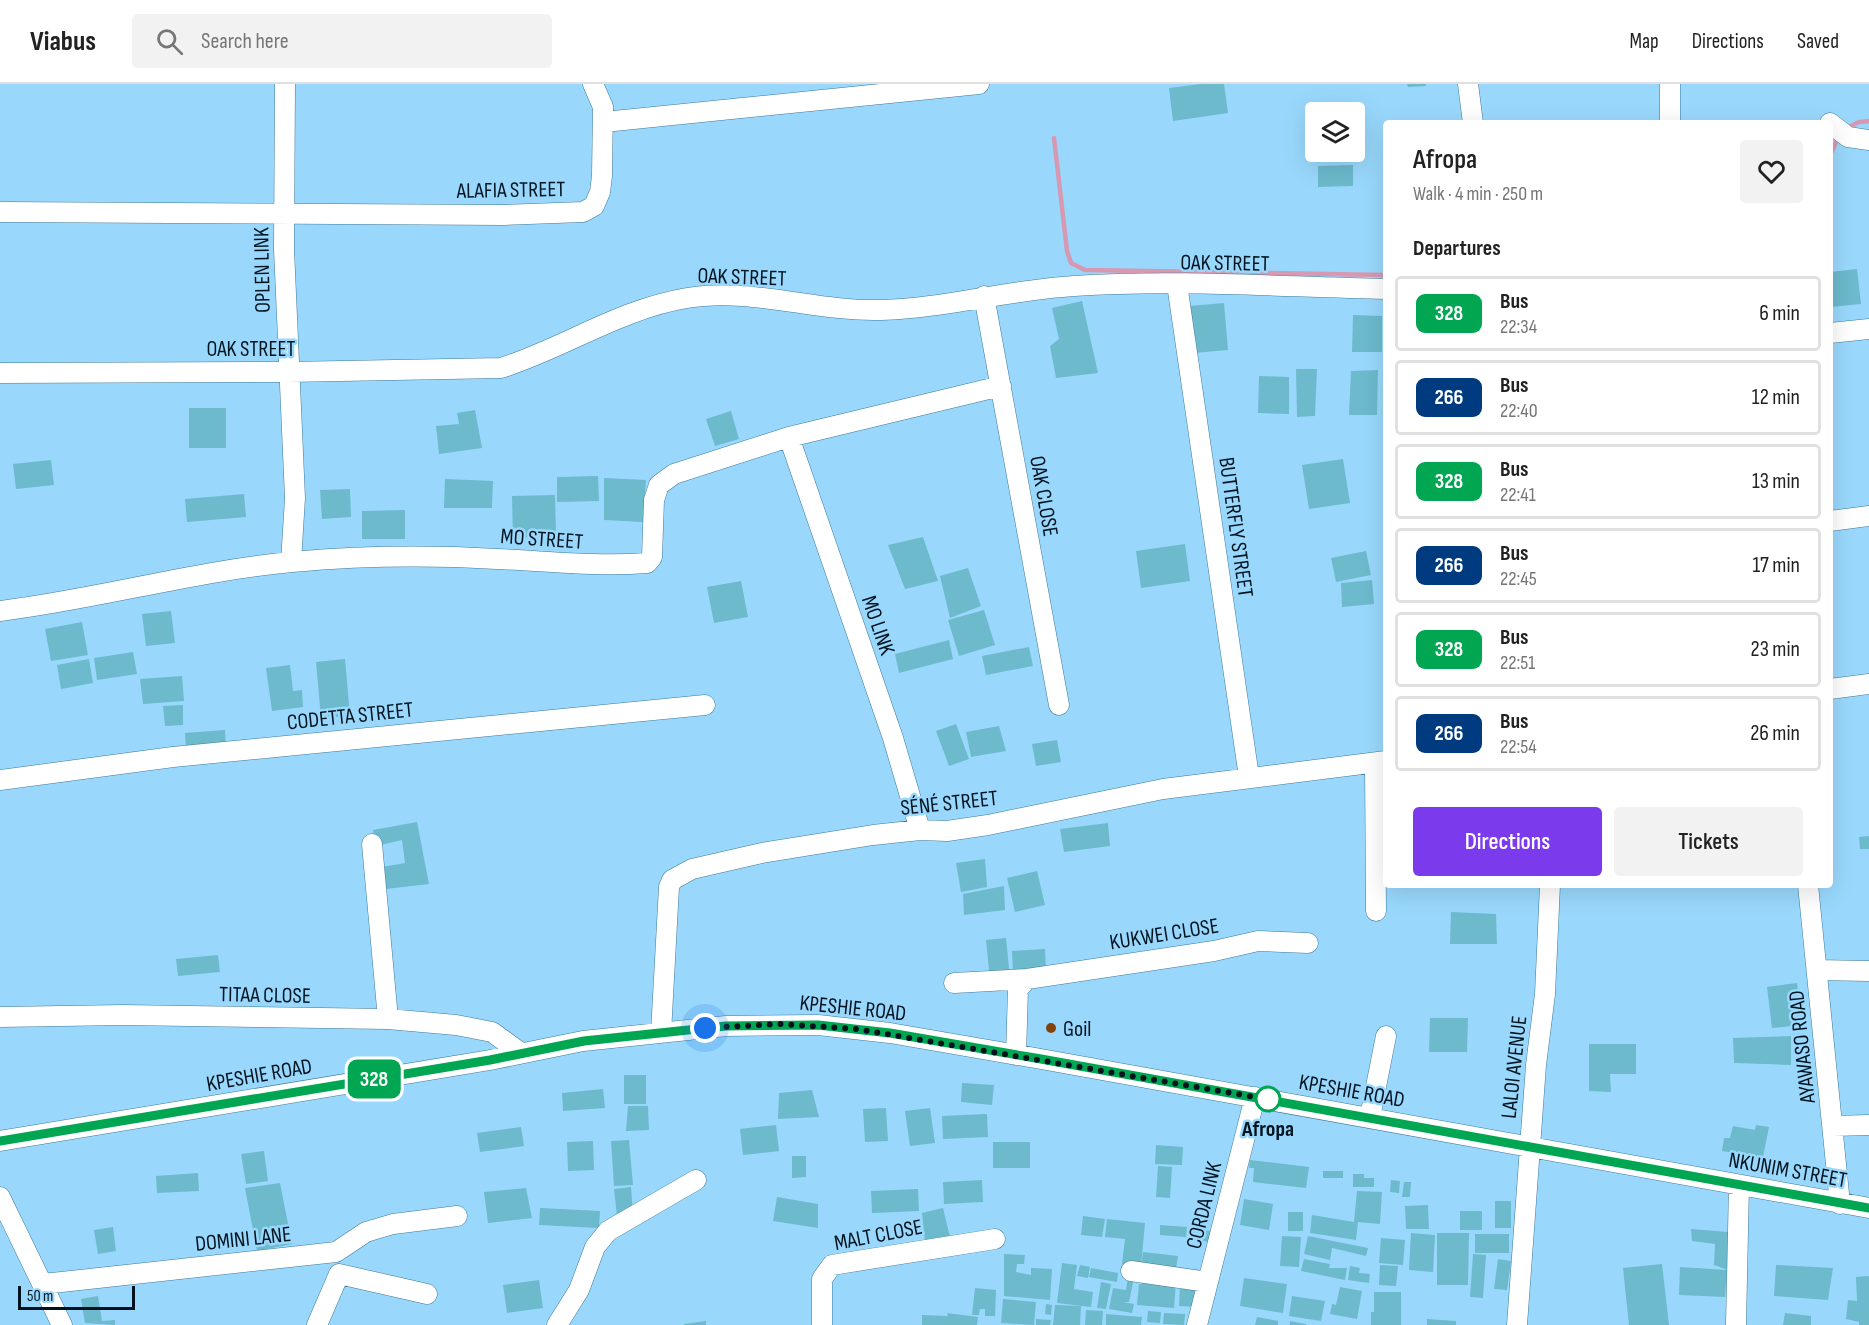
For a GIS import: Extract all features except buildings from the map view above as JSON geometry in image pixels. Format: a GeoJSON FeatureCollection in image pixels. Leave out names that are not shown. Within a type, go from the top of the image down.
{"type":"FeatureCollection","features":[{"type":"Feature","properties":{"kind":"street","name":"OPLEN LINK"},"geometry":{"type":"LineString","coordinates":[[285,84],[284,213],[294,498],[291,562]]}},
{"type":"Feature","properties":{"kind":"street"},"geometry":{"type":"LineString","coordinates":[[593,84],[603,107],[604,122],[979,84]]}},
{"type":"Feature","properties":{"kind":"street"},"geometry":{"type":"LineString","coordinates":[[1468,84],[1473,120]]}},
{"type":"Feature","properties":{"kind":"street"},"geometry":{"type":"LineString","coordinates":[[1670,84],[1671,120]]}},
{"type":"Feature","properties":{"kind":"street","name":"ALAFIA STREET"},"geometry":{"type":"LineString","coordinates":[[0,212],[504,215],[584,212],[594,206],[600,192],[604,122]]}},
{"type":"Feature","properties":{"kind":"street"},"geometry":{"type":"LineString","coordinates":[[1833,125],[1869,140]]}},
{"type":"Feature","properties":{"kind":"street","name":"OAK STREET"},"geometry":{"type":"LineString","coordinates":[[0,373],[288,372],[501,368],[523,361],[644,308],[688,297],[757,297],[881,310],[1074,286],[1177,284],[1383,289]]}},
{"type":"Feature","properties":{"kind":"street","name":"BUTTERFLY STREET"},"geometry":{"type":"LineString","coordinates":[[1177,284],[1249,777]]}},
{"type":"Feature","properties":{"kind":"street","name":"OAK CLOSE"},"geometry":{"type":"LineString","coordinates":[[984,296],[1059,705]]}},
{"type":"Feature","properties":{"kind":"street"},"geometry":{"type":"LineString","coordinates":[[1833,333],[1869,329]]}},
{"type":"Feature","properties":{"kind":"street","name":"MO STREET"},"geometry":{"type":"LineString","coordinates":[[0,611],[49,605],[291,562],[388,558],[495,558],[602,566],[647,563],[652,557],[654,500],[659,485],[674,474],[789,437],[1000,386]]}},
{"type":"Feature","properties":{"kind":"street","name":"MO LINK"},"geometry":{"type":"LineString","coordinates":[[789,437],[892,738],[920,830]]}},
{"type":"Feature","properties":{"kind":"street"},"geometry":{"type":"LineString","coordinates":[[1833,521],[1869,516]]}},
{"type":"Feature","properties":{"kind":"street"},"geometry":{"type":"LineString","coordinates":[[1833,689],[1869,684]]}},
{"type":"Feature","properties":{"kind":"street","name":"CODETTA STREET"},"geometry":{"type":"LineString","coordinates":[[0,780],[173,757],[705,705]]}},
{"type":"Feature","properties":{"kind":"street"},"geometry":{"type":"LineString","coordinates":[[1376,911],[1381,763]]}},
{"type":"Feature","properties":{"kind":"street","name":"SÉNÉ STREET"},"geometry":{"type":"LineString","coordinates":[[662,1033],[668,895],[672,880],[693,869],[737,858],[873,835],[920,830],[947,831],[988,825],[1104,799],[1249,777],[1381,763]]}},
{"type":"Feature","properties":{"kind":"street"},"geometry":{"type":"LineString","coordinates":[[372,844],[388,1019]]}},
{"type":"Feature","properties":{"kind":"street","name":"LALOI AVENUE"},"geometry":{"type":"LineString","coordinates":[[1517,1325],[1530,1147],[1545,994],[1550,888]]}},
{"type":"Feature","properties":{"kind":"street","name":"AYAWASO ROAD"},"geometry":{"type":"LineString","coordinates":[[1808,888],[1840,1204]]}},
{"type":"Feature","properties":{"kind":"street","name":"KUKWEI CLOSE"},"geometry":{"type":"LineString","coordinates":[[954,983],[1027,979],[1214,951],[1258,941],[1308,943]]}},
{"type":"Feature","properties":{"kind":"street"},"geometry":{"type":"LineString","coordinates":[[1817,970],[1869,970]]}},
{"type":"Feature","properties":{"kind":"street"},"geometry":{"type":"LineString","coordinates":[[1016,1055],[1018,989],[1027,979]]}},
{"type":"Feature","properties":{"kind":"street","name":"TITAA CLOSE"},"geometry":{"type":"LineString","coordinates":[[0,1017],[123,1015],[388,1019],[456,1024],[492,1032],[521,1053]]}},
{"type":"Feature","properties":{"kind":"street","name":"KPESHIE ROAD"},"geometry":{"type":"LineString","coordinates":[[0,1141],[584,1041],[726,1026],[818,1025],[890,1033],[1255,1096],[1698,1177]]}},
{"type":"Feature","properties":{"kind":"street"},"geometry":{"type":"LineString","coordinates":[[1370,1117],[1386,1036]]}},
{"type":"Feature","properties":{"kind":"street","name":"CORDA LINK"},"geometry":{"type":"LineString","coordinates":[[1197,1325],[1255,1096]]}},
{"type":"Feature","properties":{"kind":"street"},"geometry":{"type":"LineString","coordinates":[[1833,1126],[1869,1125]]}},
{"type":"Feature","properties":{"kind":"street","name":"NKUNIM STREET"},"geometry":{"type":"LineString","coordinates":[[1698,1177],[1869,1208]]}},
{"type":"Feature","properties":{"kind":"street"},"geometry":{"type":"LineString","coordinates":[[557,1325],[579,1290],[595,1247],[608,1231],[696,1180]]}},
{"type":"Feature","properties":{"kind":"street"},"geometry":{"type":"LineString","coordinates":[[1736,1325],[1739,1185]]}},
{"type":"Feature","properties":{"kind":"street"},"geometry":{"type":"LineString","coordinates":[[0,1197],[62,1325]]}},
{"type":"Feature","properties":{"kind":"street"},"geometry":{"type":"LineString","coordinates":[[317,1325],[339,1274],[336,1252],[366,1232],[384,1227],[457,1216]]}},
{"type":"Feature","properties":{"kind":"street","name":"MALT CLOSE"},"geometry":{"type":"LineString","coordinates":[[822,1325],[822,1279],[832,1265],[995,1239]]}},
{"type":"Feature","properties":{"kind":"street","name":"DOMINI LANE"},"geometry":{"type":"LineString","coordinates":[[43,1284],[336,1252]]}},
{"type":"Feature","properties":{"kind":"street"},"geometry":{"type":"LineString","coordinates":[[1131,1271],[1208,1282]]}},
{"type":"Feature","properties":{"kind":"street"},"geometry":{"type":"LineString","coordinates":[[339,1274],[427,1294]]}},
{"type":"Feature","properties":{"kind":"waterway"},"geometry":{"type":"LineString","coordinates":[[1847,128],[1859,122],[1869,121]]}},
{"type":"Feature","properties":{"kind":"waterway"},"geometry":{"type":"LineString","coordinates":[[1833,149],[1839,136]]}},
{"type":"Feature","properties":{"kind":"waterway"},"geometry":{"type":"LineString","coordinates":[[1054,138],[1067,251],[1071,263],[1085,270],[1383,275]]}},
{"type":"Feature","properties":{"kind":"bus line","name":"328"},"geometry":{"type":"LineString","coordinates":[[0,1141],[490,1060],[584,1041],[726,1026],[818,1025],[890,1033],[1041,1059],[1869,1208]]}},
{"type":"Feature","properties":{"kind":"place","name":"Goil"},"geometry":{"type":"Point","coordinates":[1051,1028]}},
{"type":"Feature","properties":{"kind":"place","name":"Afropa"},"geometry":{"type":"Point","coordinates":[1268,1099]}},
{"type":"Feature","properties":{"kind":"route"},"geometry":{"type":"LineString","coordinates":[[705,1028],[779,1024],[818,1025],[890,1033],[1278,1101],[1268,1099]]}}]}
